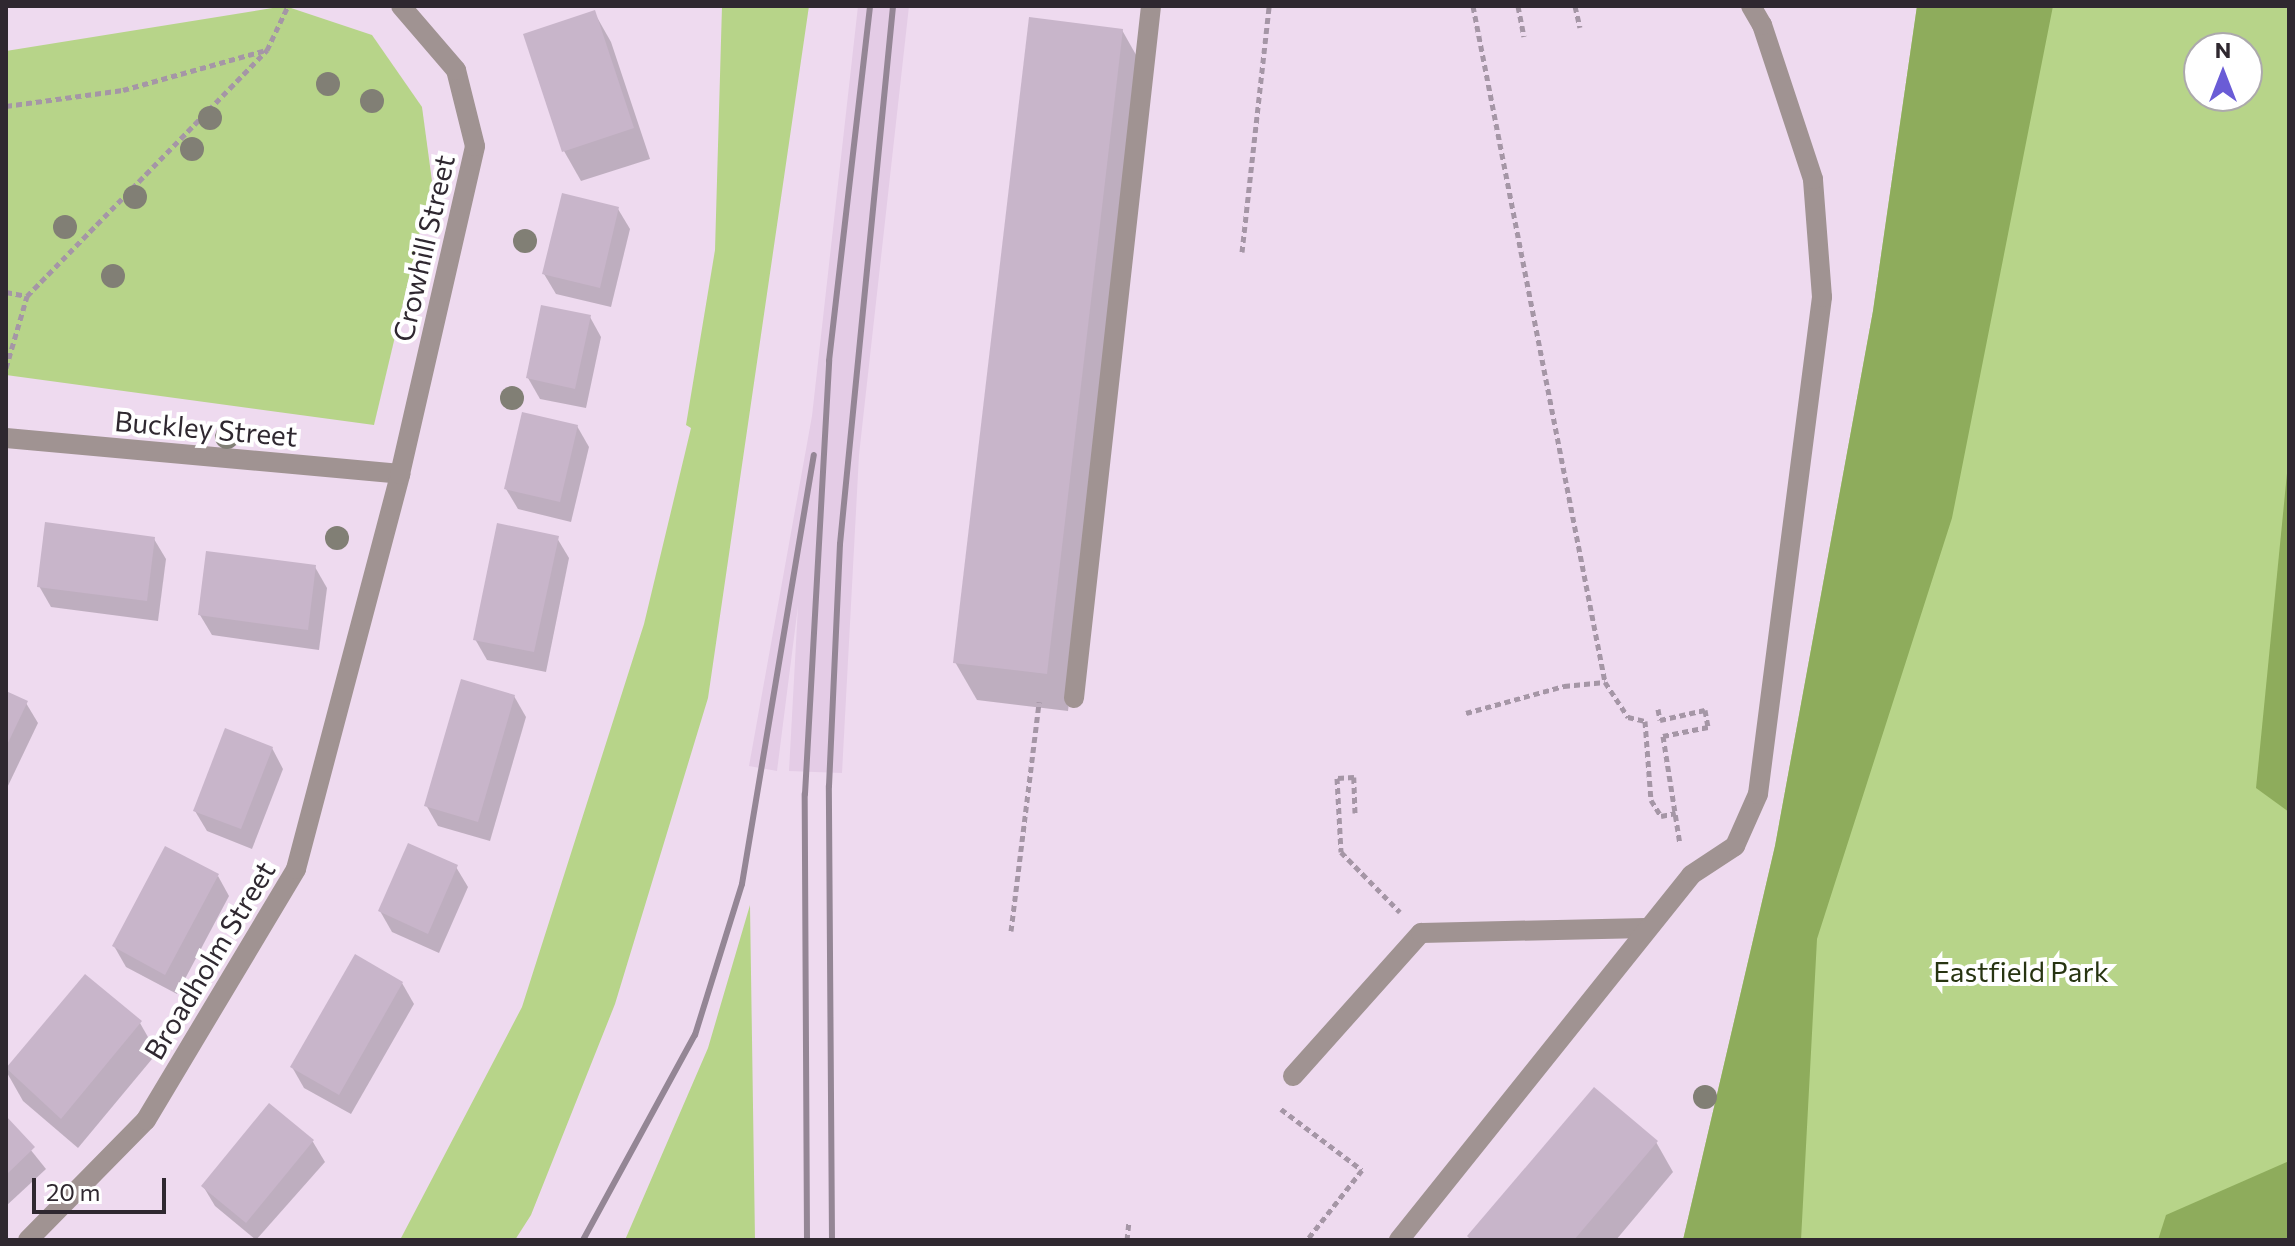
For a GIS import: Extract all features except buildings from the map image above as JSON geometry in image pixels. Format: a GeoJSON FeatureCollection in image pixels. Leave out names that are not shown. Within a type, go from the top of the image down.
{"type":"FeatureCollection","features":[{"type":"Feature","properties":{"kind":"street","name":"Crowhill Street"},"geometry":{"type":"LineString","coordinates":[[400,474],[475,146],[456,70],[401,6]]}},
{"type":"Feature","properties":{"kind":"street"},"geometry":{"type":"LineString","coordinates":[[1074,698],[1151,6]]}},
{"type":"Feature","properties":{"kind":"street"},"geometry":{"type":"LineString","coordinates":[[1399,1240],[1691,875],[1735,846],[1758,794],[1822,297],[1813,179],[1762,25],[1751,6]]}},
{"type":"Feature","properties":{"kind":"street","name":"Buckley Street"},"geometry":{"type":"LineString","coordinates":[[6,438],[400,474]]}},
{"type":"Feature","properties":{"kind":"street","name":"Broadholm Street"},"geometry":{"type":"LineString","coordinates":[[28,1240],[146,1120],[296,869],[400,474]]}},
{"type":"Feature","properties":{"kind":"street"},"geometry":{"type":"LineString","coordinates":[[1293,1076],[1421,933],[1646,928]]}},
{"type":"Feature","properties":{"kind":"path"},"geometry":{"type":"LineString","coordinates":[[6,368],[27,296],[267,50],[288,6]]}},
{"type":"Feature","properties":{"kind":"path"},"geometry":{"type":"LineString","coordinates":[[1242,252],[1269,6]]}},
{"type":"Feature","properties":{"kind":"path"},"geometry":{"type":"LineString","coordinates":[[1473,6],[1605,682],[1628,717],[1645,721],[1651,800],[1661,816],[1676,813]]}},
{"type":"Feature","properties":{"kind":"path"},"geometry":{"type":"LineString","coordinates":[[1518,6],[1524,36]]}},
{"type":"Feature","properties":{"kind":"path"},"geometry":{"type":"LineString","coordinates":[[1575,6],[1580,27]]}},
{"type":"Feature","properties":{"kind":"path"},"geometry":{"type":"LineString","coordinates":[[6,106],[123,90],[267,50]]}},
{"type":"Feature","properties":{"kind":"path"},"geometry":{"type":"LineString","coordinates":[[6,292],[27,296]]}},
{"type":"Feature","properties":{"kind":"path"},"geometry":{"type":"LineString","coordinates":[[1466,713],[1564,686],[1605,682]]}},
{"type":"Feature","properties":{"kind":"path"},"geometry":{"type":"LineString","coordinates":[[1011,931],[1040,695],[1074,698]]}},
{"type":"Feature","properties":{"kind":"path"},"geometry":{"type":"LineString","coordinates":[[1658,709],[1660,720],[1705,710],[1707,718],[1708,727],[1663,736],[1681,855],[1691,875]]}},
{"type":"Feature","properties":{"kind":"path"},"geometry":{"type":"LineString","coordinates":[[1355,813],[1354,777],[1337,778],[1341,852],[1421,933]]}},
{"type":"Feature","properties":{"kind":"path"},"geometry":{"type":"LineString","coordinates":[[1293,1076],[1272,1102],[1362,1170],[1307,1240]]}},
{"type":"Feature","properties":{"kind":"path"},"geometry":{"type":"LineString","coordinates":[[1127,1240],[1129,1221]]}},
{"type":"Feature","properties":{"kind":"shaded area"},"geometry":{"type":"Polygon","coordinates":[[[858,6],[909,6],[859,455],[842,773],[789,771],[798,606],[777,771],[749,766],[812,416],[858,6]]]}},
{"type":"Feature","properties":{"kind":"green space"},"geometry":{"type":"Polygon","coordinates":[[[285,6],[372,35],[422,107],[432,181],[374,425],[6,375],[6,51],[285,6]]]}},
{"type":"Feature","properties":{"kind":"green space"},"geometry":{"type":"Polygon","coordinates":[[[722,6],[809,6],[708,698],[615,1004],[531,1215],[515,1240],[400,1240],[522,1007],[644,624],[691,428],[686,425],[715,250],[722,6]]]}},
{"type":"Feature","properties":{"kind":"green space","name":"Eastfield Park"},"geometry":{"type":"Polygon","coordinates":[[[1917,6],[2289,6],[2289,1240],[1683,1240],[1775,846],[1873,311],[1917,6]]]}},
{"type":"Feature","properties":{"kind":"green space"},"geometry":{"type":"Polygon","coordinates":[[[1917,6],[2053,6],[1952,518],[1817,939],[1801,1240],[1683,1240],[1775,846],[1873,311],[1917,6]]]}},
{"type":"Feature","properties":{"kind":"green space"},"geometry":{"type":"Polygon","coordinates":[[[2289,453],[2289,812],[2256,788],[2289,453]]]}},
{"type":"Feature","properties":{"kind":"green space"},"geometry":{"type":"Polygon","coordinates":[[[750,905],[755,1240],[625,1240],[708,1048],[750,905]]]}},
{"type":"Feature","properties":{"kind":"green space"},"geometry":{"type":"Polygon","coordinates":[[[2289,1161],[2289,1240],[2158,1240],[2166,1215],[2289,1161]]]}},
{"type":"Feature","properties":{"kind":"railway"},"geometry":{"type":"LineString","coordinates":[[807,1240],[805,794],[829,361],[870,6]]}},
{"type":"Feature","properties":{"kind":"railway"},"geometry":{"type":"LineString","coordinates":[[832,1240],[829,786],[840,544],[893,6]]}},
{"type":"Feature","properties":{"kind":"railway"},"geometry":{"type":"LineString","coordinates":[[583,1240],[695,1035],[742,884],[814,455]]}}]}
